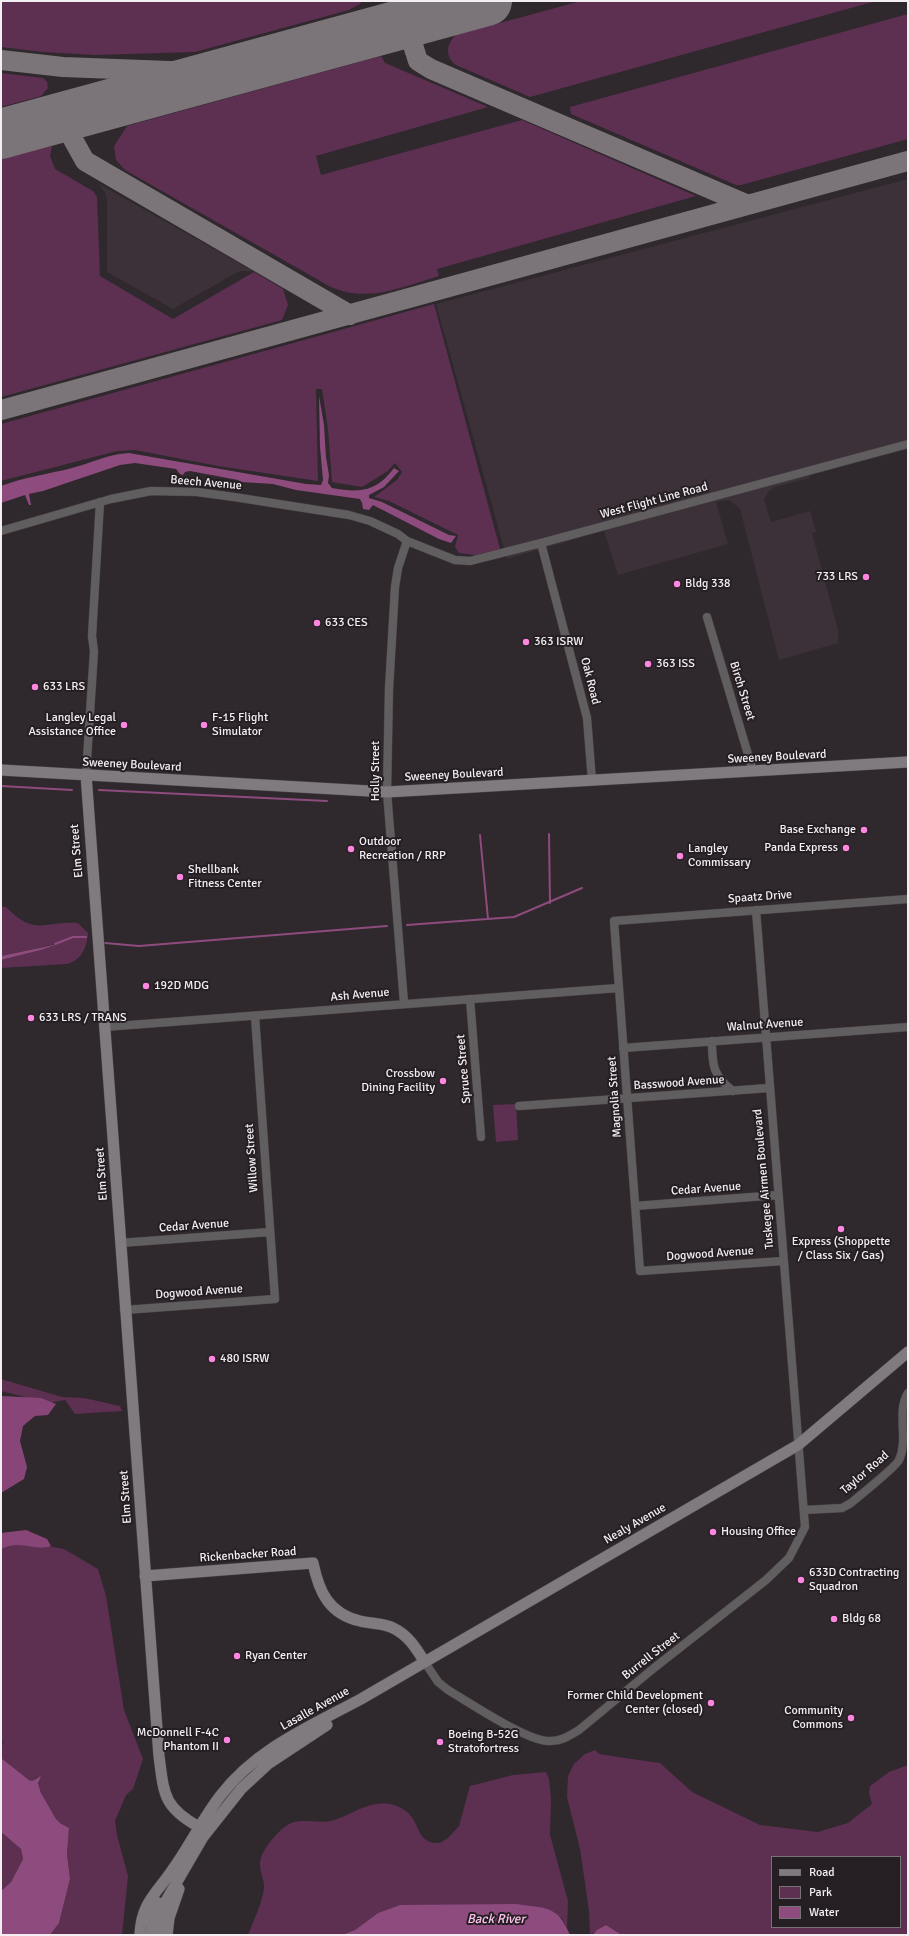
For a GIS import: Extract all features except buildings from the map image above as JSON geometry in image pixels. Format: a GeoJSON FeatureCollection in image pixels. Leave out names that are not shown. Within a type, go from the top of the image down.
{"type":"FeatureCollection","features":[{"type":"Feature","properties":{"kind":"main road","name":"Sweeney Boulevard"},"geometry":{"type":"LineString","coordinates":[[1,770],[387,792],[908,762]]}},
{"type":"Feature","properties":{"kind":"main road","name":"Elm Street"},"geometry":{"type":"LineString","coordinates":[[86,776],[124,1310],[159,1756],[163,1789],[173,1809],[185,1819],[199,1827]]}},
{"type":"Feature","properties":{"kind":"main road","name":"Nealy Avenue"},"geometry":{"type":"LineString","coordinates":[[361,1699],[798,1445],[908,1352]]}},
{"type":"Feature","properties":{"kind":"main road","name":"Rickenbacker Road"},"geometry":{"type":"LineString","coordinates":[[145,1576],[313,1563],[317,1583],[325,1598],[335,1610],[348,1618],[393,1628],[409,1639],[424,1661]]}},
{"type":"Feature","properties":{"kind":"main road","name":"Lasalle Avenue"},"geometry":{"type":"LineString","coordinates":[[140,1935],[142,1917],[150,1899],[173,1870],[221,1794],[251,1763],[289,1738],[361,1699]]}},
{"type":"Feature","properties":{"kind":"main road","name":"Lasalle Avenue"},"geometry":{"type":"LineString","coordinates":[[159,1935],[162,1909],[203,1837],[254,1776],[268,1764],[339,1717],[361,1699]]}},
{"type":"Feature","properties":{"kind":"main road","name":"Lasalle Avenue"},"geometry":{"type":"LineString","coordinates":[[151,1935],[153,1918],[159,1902],[187,1866]]}},
{"type":"Feature","properties":{"kind":"main road","name":"Lasalle Avenue"},"geometry":{"type":"LineString","coordinates":[[167,1935],[169,1918],[187,1866]]}},
{"type":"Feature","properties":{"kind":"street","name":"West Flight Line Road"},"geometry":{"type":"LineString","coordinates":[[407,541],[455,560],[470,561],[908,444]]}},
{"type":"Feature","properties":{"kind":"street","name":"Beech Avenue"},"geometry":{"type":"LineString","coordinates":[[1,531],[100,502],[151,491],[191,492],[234,497],[349,515],[387,529],[407,541]]}},
{"type":"Feature","properties":{"kind":"street","name":"Elm Street"},"geometry":{"type":"LineString","coordinates":[[86,776],[94,651],[92,636],[100,502]]}},
{"type":"Feature","properties":{"kind":"street","name":"Holly Street"},"geometry":{"type":"LineString","coordinates":[[404,1003],[387,792],[389,689],[395,587],[398,568],[407,541]]}},
{"type":"Feature","properties":{"kind":"street","name":"Oak Road"},"geometry":{"type":"LineString","coordinates":[[542,543],[587,718],[592,781]]}},
{"type":"Feature","properties":{"kind":"street","name":"Birch Street"},"geometry":{"type":"LineString","coordinates":[[708,617],[753,771]]}},
{"type":"Feature","properties":{"kind":"street","name":"Spaatz Drive"},"geometry":{"type":"LineString","coordinates":[[614,921],[908,899]]}},
{"type":"Feature","properties":{"kind":"street","name":"Tuskegee Airmen Boulevard"},"geometry":{"type":"LineString","coordinates":[[756,910],[798,1445]]}},
{"type":"Feature","properties":{"kind":"street","name":"Magnolia Street"},"geometry":{"type":"LineString","coordinates":[[614,921],[640,1271]]}},
{"type":"Feature","properties":{"kind":"street","name":"Ash Avenue"},"geometry":{"type":"LineString","coordinates":[[104,1027],[404,1003],[618,988]]}},
{"type":"Feature","properties":{"kind":"street","name":"Spruce Street"},"geometry":{"type":"LineString","coordinates":[[470,999],[481,1137]]}},
{"type":"Feature","properties":{"kind":"street","name":"Willow Street"},"geometry":{"type":"LineString","coordinates":[[255,1016],[275,1298]]}},
{"type":"Feature","properties":{"kind":"street","name":"Walnut Avenue"},"geometry":{"type":"LineString","coordinates":[[623,1048],[908,1027]]}},
{"type":"Feature","properties":{"kind":"street"},"geometry":{"type":"LineString","coordinates":[[712,1041],[716,1075],[722,1083],[733,1091]]}},
{"type":"Feature","properties":{"kind":"street","name":"Basswood Avenue"},"geometry":{"type":"LineString","coordinates":[[519,1106],[769,1088]]}},
{"type":"Feature","properties":{"kind":"street","name":"Cedar Avenue"},"geometry":{"type":"LineString","coordinates":[[635,1206],[778,1196]]}},
{"type":"Feature","properties":{"kind":"street","name":"Cedar Avenue"},"geometry":{"type":"LineString","coordinates":[[120,1244],[270,1232]]}},
{"type":"Feature","properties":{"kind":"street","name":"Dogwood Avenue"},"geometry":{"type":"LineString","coordinates":[[640,1271],[783,1260]]}},
{"type":"Feature","properties":{"kind":"street","name":"Dogwood Avenue"},"geometry":{"type":"LineString","coordinates":[[124,1310],[275,1298]]}},
{"type":"Feature","properties":{"kind":"street","name":"Taylor Road"},"geometry":{"type":"LineString","coordinates":[[804,1510],[842,1508],[846,1506],[899,1462],[902,1451],[904,1406],[908,1393]]}},
{"type":"Feature","properties":{"kind":"street","name":"Burrell Street"},"geometry":{"type":"LineString","coordinates":[[424,1661],[442,1686],[525,1734],[548,1741],[557,1741],[568,1738],[766,1580],[789,1558],[805,1527],[798,1445]]}},
{"type":"Feature","properties":{"kind":"shaded area"},"geometry":{"type":"Polygon","coordinates":[[[908,179],[908,448],[811,475],[809,478],[775,487],[768,492],[764,500],[771,522],[810,511],[816,532],[812,533],[838,630],[838,643],[779,660],[740,509],[729,500],[716,502],[728,544],[618,575],[604,531],[507,559],[436,304],[908,179]]]}},
{"type":"Feature","properties":{"kind":"shaded area"},"geometry":{"type":"Polygon","coordinates":[[[99,184],[253,271],[240,271],[173,309],[107,272],[107,199],[99,184]]]}},
{"type":"Feature","properties":{"kind":"shaded area"},"geometry":{"type":"Polygon","coordinates":[[[1,1396],[41,1398],[56,1404],[48,1415],[35,1416],[23,1426],[20,1441],[27,1467],[24,1479],[1,1493],[1,1396]]]}},
{"type":"Feature","properties":{"kind":"shaded area"},"geometry":{"type":"Polygon","coordinates":[[[26,1530],[47,1539],[51,1546],[39,1548],[15,1545],[1,1549],[1,1533],[26,1530]]]}},
{"type":"Feature","properties":{"kind":"green space"},"geometry":{"type":"Polygon","coordinates":[[[1,1],[362,1],[360,4],[349,10],[195,52],[95,55],[43,52],[1,47],[1,1]]]}},
{"type":"Feature","properties":{"kind":"green space"},"geometry":{"type":"Polygon","coordinates":[[[581,1],[876,1],[530,97],[456,65],[450,58],[448,50],[450,42],[456,35],[581,1]]]}},
{"type":"Feature","properties":{"kind":"green space"},"geometry":{"type":"Polygon","coordinates":[[[908,14],[908,139],[741,185],[736,185],[571,114],[570,107],[908,14]]]}},
{"type":"Feature","properties":{"kind":"green space"},"geometry":{"type":"Polygon","coordinates":[[[381,56],[385,63],[488,107],[316,156],[321,175],[522,120],[696,196],[437,269],[439,276],[398,289],[370,294],[357,294],[329,286],[125,170],[116,160],[114,146],[127,126],[381,56]]]}},
{"type":"Feature","properties":{"kind":"green space"},"geometry":{"type":"Polygon","coordinates":[[[1,73],[43,78],[47,82],[48,88],[41,96],[1,107],[1,73]]]}},
{"type":"Feature","properties":{"kind":"green space"},"geometry":{"type":"Polygon","coordinates":[[[52,146],[50,156],[55,169],[93,191],[97,197],[100,276],[173,319],[254,272],[283,289],[288,305],[282,320],[1,397],[1,159],[52,146]]]}},
{"type":"Feature","properties":{"kind":"green space"},"geometry":{"type":"Polygon","coordinates":[[[434,304],[500,549],[475,555],[459,553],[455,547],[458,535],[389,501],[374,497],[397,480],[402,472],[395,463],[388,471],[362,487],[332,482],[328,429],[322,389],[316,389],[318,481],[218,466],[135,450],[117,451],[1,481],[1,424],[434,304]]]}},
{"type":"Feature","properties":{"kind":"green space"},"geometry":{"type":"Polygon","coordinates":[[[1,907],[6,907],[25,922],[33,925],[40,926],[78,923],[88,933],[83,952],[72,962],[67,964],[1,968],[1,960],[41,950],[56,944],[1,956],[1,907]]]}},
{"type":"Feature","properties":{"kind":"green space"},"geometry":{"type":"Polygon","coordinates":[[[516,1104],[518,1140],[496,1142],[493,1105],[516,1104]]]}},
{"type":"Feature","properties":{"kind":"green space"},"geometry":{"type":"Polygon","coordinates":[[[1,1379],[62,1397],[84,1398],[120,1406],[122,1411],[75,1414],[65,1400],[48,1403],[1,1391],[1,1379]]]}},
{"type":"Feature","properties":{"kind":"green space"},"geometry":{"type":"Polygon","coordinates":[[[21,1541],[64,1549],[98,1569],[106,1596],[124,1710],[143,1759],[133,1789],[126,1795],[115,1821],[117,1835],[128,1876],[122,1935],[50,1935],[59,1923],[70,1879],[67,1854],[69,1828],[56,1819],[41,1793],[37,1777],[32,1781],[29,1780],[1,1758],[1,1748],[4,1740],[1,1744],[1,1548],[7,1544],[21,1541]]]}},
{"type":"Feature","properties":{"kind":"green space"},"geometry":{"type":"Polygon","coordinates":[[[595,1750],[599,1754],[660,1763],[692,1792],[760,1825],[818,1832],[848,1823],[872,1804],[869,1793],[870,1786],[889,1772],[908,1765],[908,1935],[622,1935],[606,1925],[590,1935],[589,1911],[580,1849],[567,1797],[568,1776],[574,1764],[585,1754],[595,1750]]]}},
{"type":"Feature","properties":{"kind":"green space"},"geometry":{"type":"Polygon","coordinates":[[[546,1772],[549,1779],[551,1799],[550,1835],[568,1901],[567,1928],[562,1918],[440,1905],[400,1905],[378,1913],[355,1930],[342,1935],[248,1935],[263,1895],[264,1882],[260,1866],[261,1858],[272,1839],[289,1824],[299,1821],[332,1821],[371,1805],[394,1805],[408,1813],[424,1838],[431,1842],[440,1843],[448,1838],[459,1826],[470,1786],[513,1775],[546,1772]]]}},
{"type":"Feature","properties":{"kind":"green space"},"geometry":{"type":"Polygon","coordinates":[[[1,1832],[21,1849],[23,1859],[11,1882],[1,1891],[1,1832]]]}},
{"type":"Feature","properties":{"kind":"water"},"geometry":{"type":"Polygon","coordinates":[[[319,396],[324,425],[329,475],[328,483],[332,488],[342,490],[367,489],[381,482],[394,468],[399,471],[384,487],[369,495],[369,498],[382,502],[449,535],[456,536],[451,543],[439,539],[373,505],[369,510],[363,509],[360,499],[296,490],[273,484],[241,482],[238,480],[190,471],[185,472],[183,475],[176,469],[135,463],[120,465],[43,491],[29,494],[31,505],[29,505],[25,495],[1,503],[1,486],[72,468],[107,457],[129,453],[306,484],[321,485],[323,480],[320,447],[319,396]]]}},
{"type":"Feature","properties":{"kind":"water"},"geometry":{"type":"Polygon","coordinates":[[[58,944],[41,950],[1,960],[1,956],[58,944]]]}},
{"type":"Feature","properties":{"kind":"water"},"geometry":{"type":"Polygon","coordinates":[[[1,1758],[29,1780],[32,1781],[41,1776],[38,1783],[41,1793],[56,1819],[69,1828],[67,1854],[70,1879],[59,1923],[50,1935],[1,1935],[1,1891],[11,1882],[23,1859],[21,1849],[1,1832],[1,1758]]]}},
{"type":"Feature","properties":{"kind":"water","name":"Back River"},"geometry":{"type":"Polygon","coordinates":[[[516,1904],[543,1908],[555,1913],[565,1925],[570,1935],[342,1935],[355,1930],[378,1913],[400,1905],[516,1904]]]}},
{"type":"Feature","properties":{"kind":"water"},"geometry":{"type":"Polygon","coordinates":[[[606,1925],[622,1935],[592,1935],[606,1925]]]}},
{"type":"Feature","properties":{"kind":"waterway"},"geometry":{"type":"LineString","coordinates":[[1,786],[72,790]]}},
{"type":"Feature","properties":{"kind":"waterway"},"geometry":{"type":"LineString","coordinates":[[99,790],[327,801]]}},
{"type":"Feature","properties":{"kind":"waterway"},"geometry":{"type":"LineString","coordinates":[[549,834],[550,903]]}},
{"type":"Feature","properties":{"kind":"waterway"},"geometry":{"type":"LineString","coordinates":[[480,835],[488,919]]}},
{"type":"Feature","properties":{"kind":"waterway"},"geometry":{"type":"LineString","coordinates":[[407,925],[514,917],[582,888]]}},
{"type":"Feature","properties":{"kind":"waterway"},"geometry":{"type":"LineString","coordinates":[[105,943],[139,946],[387,926]]}},
{"type":"Feature","properties":{"kind":"waterway"},"geometry":{"type":"LineString","coordinates":[[55,944],[73,937],[86,937]]}},
{"type":"Feature","properties":{"kind":"taxiway"},"geometry":{"type":"LineString","coordinates":[[401,1],[424,18]]}},
{"type":"Feature","properties":{"kind":"taxiway"},"geometry":{"type":"LineString","coordinates":[[406,23],[418,61],[431,69],[748,205]]}},
{"type":"Feature","properties":{"kind":"taxiway"},"geometry":{"type":"LineString","coordinates":[[1,60],[63,67],[222,73]]}},
{"type":"Feature","properties":{"kind":"taxiway"},"geometry":{"type":"LineString","coordinates":[[61,118],[85,161],[350,315]]}},
{"type":"Feature","properties":{"kind":"taxiway"},"geometry":{"type":"LineString","coordinates":[[1,410],[908,161]]}},
{"type":"Feature","properties":{"kind":"runway"},"geometry":{"type":"LineString","coordinates":[[1,134],[487,1]]}},
{"type":"Feature","properties":{"kind":"place","name":"733 LRS"},"geometry":{"type":"Point","coordinates":[866,577]}},
{"type":"Feature","properties":{"kind":"place","name":"Bldg 338"},"geometry":{"type":"Point","coordinates":[677,584]}},
{"type":"Feature","properties":{"kind":"place","name":"633 CES"},"geometry":{"type":"Point","coordinates":[317,623]}},
{"type":"Feature","properties":{"kind":"place","name":"363 ISRW"},"geometry":{"type":"Point","coordinates":[526,642]}},
{"type":"Feature","properties":{"kind":"place","name":"363 ISS"},"geometry":{"type":"Point","coordinates":[648,664]}},
{"type":"Feature","properties":{"kind":"place","name":"633 LRS"},"geometry":{"type":"Point","coordinates":[35,687]}},
{"type":"Feature","properties":{"kind":"place","name":"Langley Legal Assistance Office"},"geometry":{"type":"Point","coordinates":[124,725]}},
{"type":"Feature","properties":{"kind":"place","name":"F-15 Flight Simulator"},"geometry":{"type":"Point","coordinates":[204,725]}},
{"type":"Feature","properties":{"kind":"place","name":"Base Exchange"},"geometry":{"type":"Point","coordinates":[864,830]}},
{"type":"Feature","properties":{"kind":"place","name":"Panda Express"},"geometry":{"type":"Point","coordinates":[846,848]}},
{"type":"Feature","properties":{"kind":"place","name":"Outdoor Recreation / RRP"},"geometry":{"type":"Point","coordinates":[351,849]}},
{"type":"Feature","properties":{"kind":"place","name":"Langley Commissary"},"geometry":{"type":"Point","coordinates":[680,856]}},
{"type":"Feature","properties":{"kind":"place","name":"Shellbank Fitness Center"},"geometry":{"type":"Point","coordinates":[180,877]}},
{"type":"Feature","properties":{"kind":"place","name":"192D MDG"},"geometry":{"type":"Point","coordinates":[146,986]}},
{"type":"Feature","properties":{"kind":"place","name":"633 LRS / TRANS"},"geometry":{"type":"Point","coordinates":[31,1018]}},
{"type":"Feature","properties":{"kind":"place","name":"Crossbow Dining Facility"},"geometry":{"type":"Point","coordinates":[443,1081]}},
{"type":"Feature","properties":{"kind":"place","name":"Express (Shoppette / Class Six / Gas)"},"geometry":{"type":"Point","coordinates":[841,1229]}},
{"type":"Feature","properties":{"kind":"place","name":"480 ISRW"},"geometry":{"type":"Point","coordinates":[212,1359]}},
{"type":"Feature","properties":{"kind":"place","name":"Housing Office"},"geometry":{"type":"Point","coordinates":[713,1532]}},
{"type":"Feature","properties":{"kind":"place","name":"633D Contracting Squadron"},"geometry":{"type":"Point","coordinates":[801,1580]}},
{"type":"Feature","properties":{"kind":"place","name":"Bldg 68"},"geometry":{"type":"Point","coordinates":[834,1619]}},
{"type":"Feature","properties":{"kind":"place","name":"Ryan Center"},"geometry":{"type":"Point","coordinates":[237,1656]}},
{"type":"Feature","properties":{"kind":"place","name":"Former Child Development Center (closed)"},"geometry":{"type":"Point","coordinates":[711,1703]}},
{"type":"Feature","properties":{"kind":"place","name":"Community Commons"},"geometry":{"type":"Point","coordinates":[851,1718]}},
{"type":"Feature","properties":{"kind":"place","name":"McDonnell F-4C Phantom II"},"geometry":{"type":"Point","coordinates":[227,1740]}},
{"type":"Feature","properties":{"kind":"place","name":"Boeing B-52G Stratofortress"},"geometry":{"type":"Point","coordinates":[440,1742]}}]}
